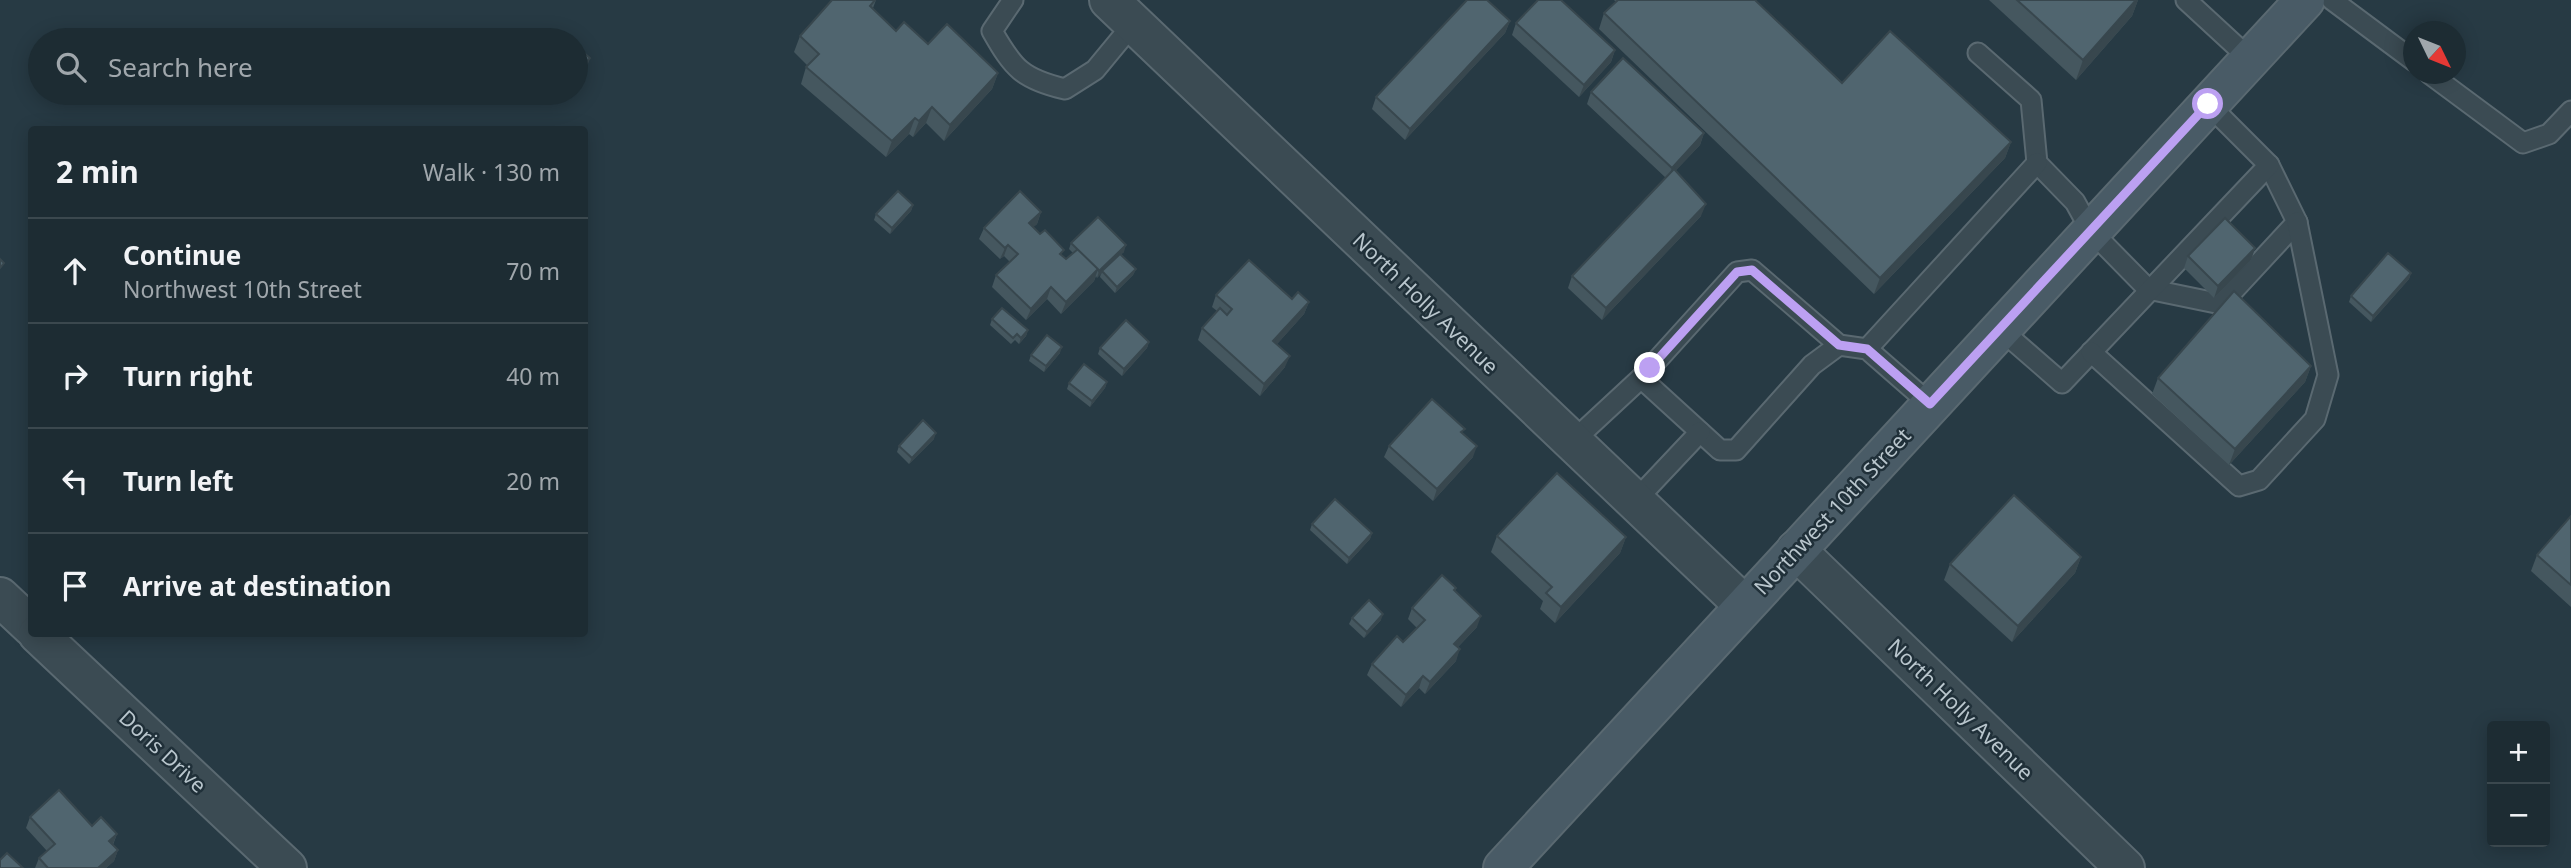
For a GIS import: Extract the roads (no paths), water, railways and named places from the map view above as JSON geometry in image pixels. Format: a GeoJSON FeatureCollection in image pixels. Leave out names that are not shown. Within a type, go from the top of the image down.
{"type":"FeatureCollection","features":[{"type":"Feature","properties":{"kind":"main road","name":"Northwest 10th Street"},"geometry":{"type":"LineString","coordinates":[[1503,868],[2305,0]]}},
{"type":"Feature","properties":{"kind":"street","name":"North Holly Avenue"},"geometry":{"type":"LineString","coordinates":[[1121,12],[1744,605]]}},
{"type":"Feature","properties":{"kind":"street","name":"North Holly Avenue"},"geometry":{"type":"LineString","coordinates":[[1796,550],[2125,868]]}},
{"type":"Feature","properties":{"kind":"street"},"geometry":{"type":"LineString","coordinates":[[0,597],[28,623]]}},
{"type":"Feature","properties":{"kind":"street","name":"Doris Drive"},"geometry":{"type":"LineString","coordinates":[[41,637],[287,868]]}},
{"type":"Feature","properties":{"kind":"lane"},"geometry":{"type":"LineString","coordinates":[[1013,0],[992,31],[1004,52],[1010,62],[1039,83],[1065,89],[1095,70],[1121,12]]}},
{"type":"Feature","properties":{"kind":"lane"},"geometry":{"type":"LineString","coordinates":[[2186,0],[2249,59]]}},
{"type":"Feature","properties":{"kind":"lane"},"geometry":{"type":"LineString","coordinates":[[2332,0],[2403,53]]}},
{"type":"Feature","properties":{"kind":"lane"},"geometry":{"type":"LineString","coordinates":[[1978,53],[2031,100],[2037,163],[2075,202],[2091,231],[2148,289],[2221,304],[2297,222]]}},
{"type":"Feature","properties":{"kind":"lane"},"geometry":{"type":"LineString","coordinates":[[2443,84],[2523,143],[2549,135],[2571,111]]}},
{"type":"Feature","properties":{"kind":"lane"},"geometry":{"type":"LineString","coordinates":[[2091,352],[2239,486],[2259,480],[2315,419],[2328,375],[2297,222],[2269,165],[2208,104]]}},
{"type":"Feature","properties":{"kind":"lane"},"geometry":{"type":"LineString","coordinates":[[1867,349],[2037,163]]}},
{"type":"Feature","properties":{"kind":"lane"},"geometry":{"type":"LineString","coordinates":[[2000,329],[2062,383],[2148,289],[2269,165]]}},
{"type":"Feature","properties":{"kind":"lane"},"geometry":{"type":"LineString","coordinates":[[1572,442],[1641,378],[1737,272],[1752,270],[1839,345],[1867,349],[1930,404]]}},
{"type":"Feature","properties":{"kind":"lane"},"geometry":{"type":"LineString","coordinates":[[1641,378],[1720,450],[1736,450],[1812,365],[1839,345]]}},
{"type":"Feature","properties":{"kind":"lane"},"geometry":{"type":"LineString","coordinates":[[1635,502],[1700,432]]}}]}
